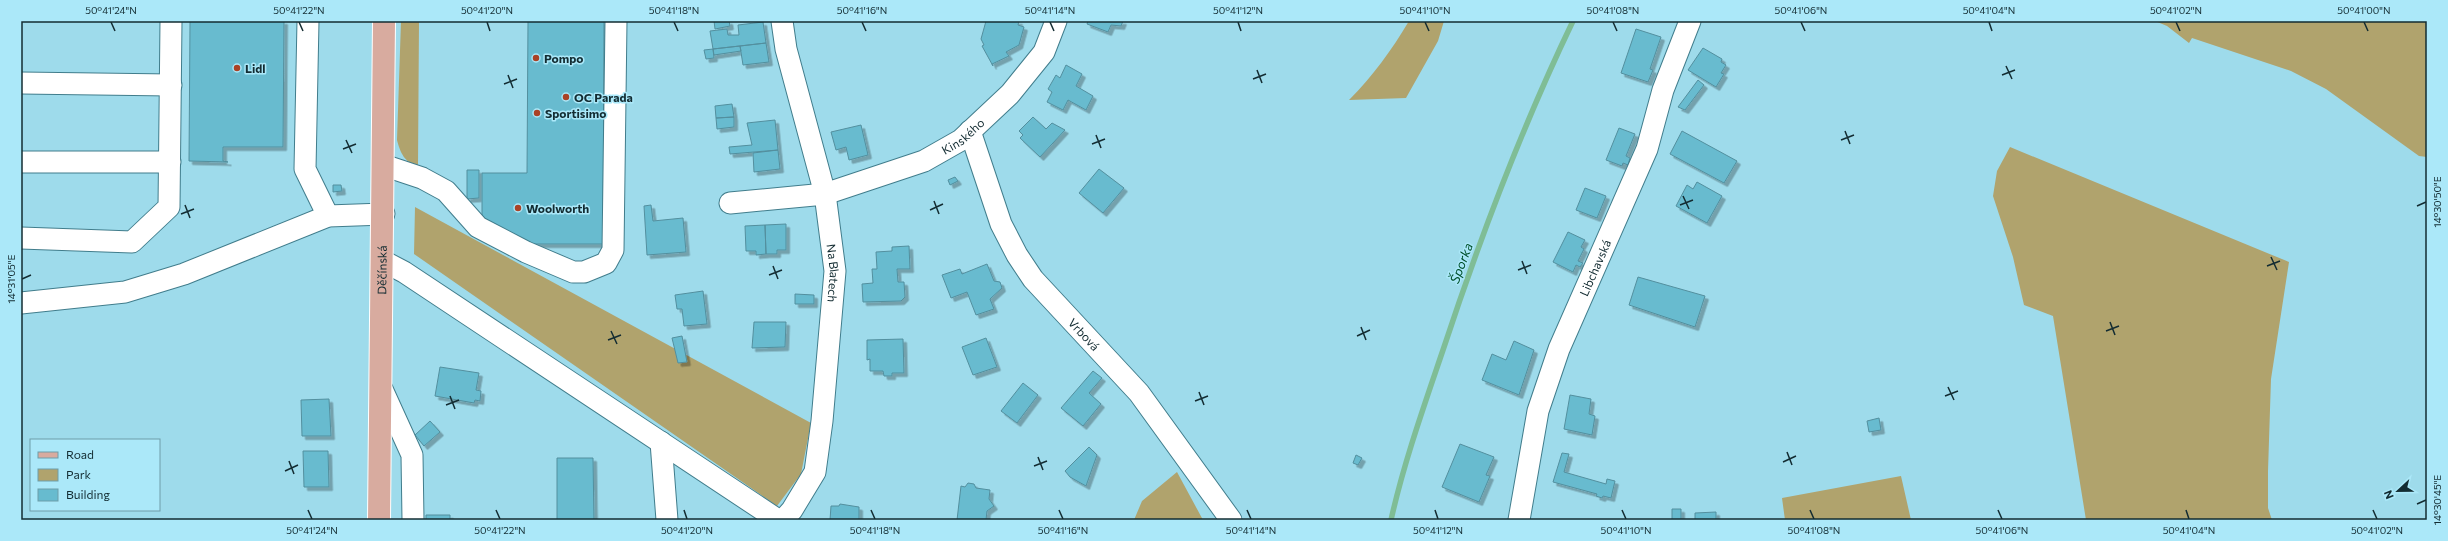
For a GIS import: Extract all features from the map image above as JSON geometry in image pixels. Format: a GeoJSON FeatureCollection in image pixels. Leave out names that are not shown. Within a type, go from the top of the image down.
{"type":"FeatureCollection","features":[{"type":"Feature","properties":{"kind":"main road","name":"Děčínská"},"geometry":{"type":"LineString","coordinates":[[379,520],[384,214],[384,21]]}},
{"type":"Feature","properties":{"kind":"street"},"geometry":{"type":"LineString","coordinates":[[21,238],[132,242],[169,207],[171,21]]}},
{"type":"Feature","properties":{"kind":"street"},"geometry":{"type":"LineString","coordinates":[[308,21],[305,169],[328,216]]}},
{"type":"Feature","properties":{"kind":"street"},"geometry":{"type":"LineString","coordinates":[[383,165],[422,178],[446,191],[478,227],[526,252],[573,272],[584,272],[606,263],[613,250],[616,21]]}},
{"type":"Feature","properties":{"kind":"street","name":"Na Blatech"},"geometry":{"type":"LineString","coordinates":[[782,21],[786,49],[825,194],[835,272],[822,421],[815,472],[784,517]]}},
{"type":"Feature","properties":{"kind":"street","name":"Kinského"},"geometry":{"type":"LineString","coordinates":[[730,203],[825,194],[924,161],[961,140],[1010,94],[1044,52],[1056,21]]}},
{"type":"Feature","properties":{"kind":"street","name":"Libchavská"},"geometry":{"type":"LineString","coordinates":[[1519,520],[1538,411],[1559,349],[1646,149],[1663,90],[1690,21]]}},
{"type":"Feature","properties":{"kind":"street"},"geometry":{"type":"LineString","coordinates":[[21,82],[171,85]]}},
{"type":"Feature","properties":{"kind":"street","name":"Vrbová"},"geometry":{"type":"LineString","coordinates":[[970,131],[1001,224],[1017,255],[1033,279],[1139,393],[1230,520]]}},
{"type":"Feature","properties":{"kind":"street"},"geometry":{"type":"LineString","coordinates":[[21,162],[170,162]]}},
{"type":"Feature","properties":{"kind":"street"},"geometry":{"type":"LineString","coordinates":[[21,303],[125,292],[184,274],[328,216],[384,214]]}},
{"type":"Feature","properties":{"kind":"street"},"geometry":{"type":"LineString","coordinates":[[383,261],[404,272],[661,442],[784,517]]}},
{"type":"Feature","properties":{"kind":"street"},"geometry":{"type":"LineString","coordinates":[[382,389],[412,455],[413,520]]}},
{"type":"Feature","properties":{"kind":"street"},"geometry":{"type":"LineString","coordinates":[[661,442],[667,520]]}},
{"type":"Feature","properties":{"kind":"green space"},"geometry":{"type":"Polygon","coordinates":[[[401,21],[419,21],[418,165],[406,160],[397,140],[401,21]]]}},
{"type":"Feature","properties":{"kind":"green space"},"geometry":{"type":"Polygon","coordinates":[[[1409,21],[1444,21],[1438,41],[1406,98],[1349,100],[1381,63],[1409,21]]]}},
{"type":"Feature","properties":{"kind":"green space"},"geometry":{"type":"Polygon","coordinates":[[[2155,21],[2427,21],[2427,157],[2419,156],[2326,89],[2291,71],[2192,38],[2189,43],[2167,26],[2155,21]]]}},
{"type":"Feature","properties":{"kind":"green space"},"geometry":{"type":"Polygon","coordinates":[[[2010,147],[2289,262],[2271,379],[2268,508],[2272,520],[2086,520],[2053,316],[2024,305],[2013,257],[1993,196],[1997,171],[2010,147]]]}},
{"type":"Feature","properties":{"kind":"green space"},"geometry":{"type":"Polygon","coordinates":[[[415,207],[811,423],[801,474],[777,506],[414,254],[415,207]]]}},
{"type":"Feature","properties":{"kind":"green space"},"geometry":{"type":"Polygon","coordinates":[[[1177,472],[1203,520],[1134,520],[1142,501],[1177,472]]]}},
{"type":"Feature","properties":{"kind":"green space"},"geometry":{"type":"Polygon","coordinates":[[[1901,476],[1911,520],[1785,520],[1782,498],[1901,476]]]}},
{"type":"Feature","properties":{"kind":"building","name":"Lidl"},"geometry":{"type":"Polygon","coordinates":[[[190,21],[284,21],[283,147],[223,147],[223,161],[228,162],[189,161],[190,21]]]}},
{"type":"Feature","properties":{"kind":"building","name":"OC Parada"},"geometry":{"type":"Polygon","coordinates":[[[528,21],[604,21],[603,244],[527,244],[482,221],[482,173],[527,173],[528,21]]]}},
{"type":"Feature","properties":{"kind":"building"},"geometry":{"type":"Polygon","coordinates":[[[714,21],[729,21],[730,26],[715,29],[714,21]]]}},
{"type":"Feature","properties":{"kind":"building"},"geometry":{"type":"Polygon","coordinates":[[[986,21],[1019,21],[1018,25],[1024,27],[1019,45],[1006,52],[1009,56],[992,64],[993,66],[982,46],[984,45],[981,39],[986,21]]]}},
{"type":"Feature","properties":{"kind":"building"},"geometry":{"type":"Polygon","coordinates":[[[1088,21],[1123,21],[1121,26],[1111,25],[1108,32],[1087,24],[1088,21]]]}},
{"type":"Feature","properties":{"kind":"building"},"geometry":{"type":"Polygon","coordinates":[[[763,22],[766,43],[713,49],[710,31],[727,29],[728,35],[739,35],[738,25],[763,22]]]}},
{"type":"Feature","properties":{"kind":"building"},"geometry":{"type":"Polygon","coordinates":[[[1636,29],[1661,37],[1650,69],[1653,70],[1648,82],[1621,73],[1636,29]]]}},
{"type":"Feature","properties":{"kind":"building"},"geometry":{"type":"Polygon","coordinates":[[[766,43],[769,62],[743,65],[740,46],[766,43]]]}},
{"type":"Feature","properties":{"kind":"building"},"geometry":{"type":"Polygon","coordinates":[[[740,46],[741,51],[714,55],[713,49],[740,46]]]}},
{"type":"Feature","properties":{"kind":"building"},"geometry":{"type":"Polygon","coordinates":[[[1703,48],[1722,59],[1721,62],[1726,65],[1721,73],[1724,74],[1716,87],[1688,70],[1703,48]]]}},
{"type":"Feature","properties":{"kind":"building"},"geometry":{"type":"Polygon","coordinates":[[[713,49],[714,58],[706,59],[704,50],[713,49]]]}},
{"type":"Feature","properties":{"kind":"building"},"geometry":{"type":"Polygon","coordinates":[[[1066,65],[1082,74],[1076,86],[1093,96],[1086,110],[1068,100],[1063,110],[1047,102],[1052,92],[1048,89],[1056,75],[1060,78],[1066,65]]]}},
{"type":"Feature","properties":{"kind":"building"},"geometry":{"type":"Polygon","coordinates":[[[1698,80],[1704,85],[1685,110],[1678,107],[1698,80]]]}},
{"type":"Feature","properties":{"kind":"building"},"geometry":{"type":"Polygon","coordinates":[[[732,104],[734,117],[716,118],[715,106],[732,104]]]}},
{"type":"Feature","properties":{"kind":"building"},"geometry":{"type":"Polygon","coordinates":[[[734,117],[734,127],[717,129],[716,118],[734,117]]]}},
{"type":"Feature","properties":{"kind":"building"},"geometry":{"type":"Polygon","coordinates":[[[1033,117],[1046,129],[1052,123],[1065,130],[1040,157],[1020,138],[1023,135],[1019,131],[1033,117]]]}},
{"type":"Feature","properties":{"kind":"building"},"geometry":{"type":"Polygon","coordinates":[[[775,120],[778,150],[730,154],[729,147],[752,145],[747,123],[775,120]]]}},
{"type":"Feature","properties":{"kind":"building"},"geometry":{"type":"Polygon","coordinates":[[[861,125],[868,155],[849,160],[846,147],[836,150],[831,132],[861,125]]]}},
{"type":"Feature","properties":{"kind":"building"},"geometry":{"type":"Polygon","coordinates":[[[1619,128],[1635,134],[1626,156],[1630,158],[1628,165],[1623,163],[1622,166],[1606,160],[1619,128]]]}},
{"type":"Feature","properties":{"kind":"building"},"geometry":{"type":"Polygon","coordinates":[[[1682,131],[1737,161],[1724,183],[1670,154],[1682,131]]]}},
{"type":"Feature","properties":{"kind":"building"},"geometry":{"type":"Polygon","coordinates":[[[778,150],[780,169],[754,172],[753,153],[778,150]]]}},
{"type":"Feature","properties":{"kind":"building"},"geometry":{"type":"Polygon","coordinates":[[[1099,169],[1124,188],[1103,213],[1079,193],[1099,169]]]}},
{"type":"Feature","properties":{"kind":"building"},"geometry":{"type":"Polygon","coordinates":[[[467,170],[479,170],[479,198],[467,199],[467,170]]]}},
{"type":"Feature","properties":{"kind":"building"},"geometry":{"type":"Polygon","coordinates":[[[955,177],[958,181],[950,185],[948,180],[955,177]]]}},
{"type":"Feature","properties":{"kind":"building"},"geometry":{"type":"Polygon","coordinates":[[[1697,182],[1722,196],[1707,223],[1676,206],[1687,185],[1693,189],[1697,182]]]}},
{"type":"Feature","properties":{"kind":"building"},"geometry":{"type":"Polygon","coordinates":[[[333,185],[341,185],[342,191],[333,192],[333,185]]]}},
{"type":"Feature","properties":{"kind":"building"},"geometry":{"type":"Polygon","coordinates":[[[1585,188],[1606,196],[1597,218],[1576,210],[1585,188]]]}},
{"type":"Feature","properties":{"kind":"building"},"geometry":{"type":"Polygon","coordinates":[[[651,205],[653,221],[683,218],[686,252],[647,255],[644,206],[651,205]]]}},
{"type":"Feature","properties":{"kind":"building"},"geometry":{"type":"Polygon","coordinates":[[[786,224],[786,250],[777,250],[777,254],[766,254],[765,225],[786,224]]]}},
{"type":"Feature","properties":{"kind":"building"},"geometry":{"type":"Polygon","coordinates":[[[765,225],[766,254],[756,255],[756,251],[746,251],[745,226],[765,225]]]}},
{"type":"Feature","properties":{"kind":"building"},"geometry":{"type":"Polygon","coordinates":[[[1568,232],[1585,240],[1581,247],[1584,249],[1578,261],[1583,263],[1580,267],[1576,265],[1573,272],[1553,262],[1568,232]]]}},
{"type":"Feature","properties":{"kind":"building"},"geometry":{"type":"Polygon","coordinates":[[[909,246],[910,269],[897,269],[898,282],[904,282],[905,297],[901,301],[863,302],[862,284],[873,283],[872,269],[877,269],[876,252],[892,251],[892,247],[909,246]]]}},
{"type":"Feature","properties":{"kind":"building"},"geometry":{"type":"Polygon","coordinates":[[[987,264],[994,281],[1000,282],[1002,288],[990,299],[994,309],[976,315],[967,292],[951,298],[942,275],[960,269],[962,274],[987,264]]]}},
{"type":"Feature","properties":{"kind":"building"},"geometry":{"type":"Polygon","coordinates":[[[1638,277],[1705,296],[1695,327],[1629,305],[1638,277]]]}},
{"type":"Feature","properties":{"kind":"building"},"geometry":{"type":"Polygon","coordinates":[[[703,291],[707,324],[684,326],[682,309],[677,309],[675,295],[703,291]]]}},
{"type":"Feature","properties":{"kind":"building"},"geometry":{"type":"Polygon","coordinates":[[[795,294],[814,295],[814,304],[795,304],[795,294]]]}},
{"type":"Feature","properties":{"kind":"building"},"geometry":{"type":"Polygon","coordinates":[[[754,322],[786,322],[785,347],[752,348],[754,322]]]}},
{"type":"Feature","properties":{"kind":"building"},"geometry":{"type":"Polygon","coordinates":[[[682,336],[687,362],[678,363],[672,338],[682,336]]]}},
{"type":"Feature","properties":{"kind":"building"},"geometry":{"type":"Polygon","coordinates":[[[986,338],[997,367],[973,375],[962,347],[986,338]]]}},
{"type":"Feature","properties":{"kind":"building"},"geometry":{"type":"Polygon","coordinates":[[[903,339],[904,373],[892,373],[892,376],[884,376],[883,371],[870,371],[870,359],[867,360],[867,340],[903,339]]]}},
{"type":"Feature","properties":{"kind":"building"},"geometry":{"type":"Polygon","coordinates":[[[1514,341],[1534,350],[1519,395],[1482,380],[1492,354],[1506,360],[1514,341]]]}},
{"type":"Feature","properties":{"kind":"building"},"geometry":{"type":"Polygon","coordinates":[[[440,367],[479,373],[476,390],[481,391],[480,401],[475,400],[474,403],[435,396],[440,367]]]}},
{"type":"Feature","properties":{"kind":"building"},"geometry":{"type":"Polygon","coordinates":[[[1093,371],[1102,378],[1089,393],[1101,404],[1083,426],[1061,408],[1093,371]]]}},
{"type":"Feature","properties":{"kind":"building"},"geometry":{"type":"Polygon","coordinates":[[[1023,383],[1038,395],[1017,423],[1001,411],[1023,383]]]}},
{"type":"Feature","properties":{"kind":"building"},"geometry":{"type":"Polygon","coordinates":[[[1570,395],[1591,399],[1589,414],[1595,416],[1592,435],[1564,429],[1570,395]]]}},
{"type":"Feature","properties":{"kind":"building"},"geometry":{"type":"Polygon","coordinates":[[[329,399],[331,436],[302,436],[301,400],[329,399]]]}},
{"type":"Feature","properties":{"kind":"building"},"geometry":{"type":"Polygon","coordinates":[[[1879,418],[1881,430],[1869,432],[1867,421],[1879,418]]]}},
{"type":"Feature","properties":{"kind":"building"},"geometry":{"type":"Polygon","coordinates":[[[430,421],[440,432],[424,446],[415,435],[430,421]]]}},
{"type":"Feature","properties":{"kind":"building"},"geometry":{"type":"Polygon","coordinates":[[[1460,444],[1494,457],[1486,475],[1490,476],[1479,502],[1442,487],[1460,444]]]}},
{"type":"Feature","properties":{"kind":"building"},"geometry":{"type":"Polygon","coordinates":[[[1089,447],[1097,455],[1086,486],[1070,477],[1065,471],[1089,447]]]}},
{"type":"Feature","properties":{"kind":"building"},"geometry":{"type":"Polygon","coordinates":[[[303,451],[328,451],[329,487],[304,487],[303,451]]]}},
{"type":"Feature","properties":{"kind":"building"},"geometry":{"type":"Polygon","coordinates":[[[1562,453],[1569,454],[1564,472],[1606,484],[1607,479],[1615,481],[1611,498],[1603,496],[1602,498],[1596,496],[1597,494],[1553,482],[1562,453]]]}},
{"type":"Feature","properties":{"kind":"building"},"geometry":{"type":"Polygon","coordinates":[[[1356,455],[1362,458],[1358,465],[1353,463],[1356,455]]]}},
{"type":"Feature","properties":{"kind":"building"},"geometry":{"type":"Polygon","coordinates":[[[557,458],[593,458],[594,520],[557,520],[557,458]]]}},
{"type":"Feature","properties":{"kind":"building"},"geometry":{"type":"Polygon","coordinates":[[[968,483],[974,484],[976,488],[990,490],[989,499],[994,506],[987,511],[986,520],[957,520],[961,486],[965,487],[968,483]]]}},
{"type":"Feature","properties":{"kind":"building"},"geometry":{"type":"Polygon","coordinates":[[[840,504],[859,507],[859,520],[830,520],[831,506],[839,506],[840,504]]]}},
{"type":"Feature","properties":{"kind":"building"},"geometry":{"type":"Polygon","coordinates":[[[1672,509],[1681,509],[1681,520],[1672,520],[1672,509]]]}},
{"type":"Feature","properties":{"kind":"building"},"geometry":{"type":"Polygon","coordinates":[[[1716,512],[1716,520],[1695,520],[1695,513],[1716,512]]]}},
{"type":"Feature","properties":{"kind":"building"},"geometry":{"type":"Polygon","coordinates":[[[426,515],[450,515],[450,520],[426,520],[426,515]]]}},
{"type":"Feature","properties":{"kind":"waterway","name":"Šporka"},"geometry":{"type":"LineString","coordinates":[[1391,520],[1415,434],[1472,266],[1519,142],[1573,21]]}},
{"type":"Feature","properties":{"kind":"place","name":"Pompo"},"geometry":{"type":"Point","coordinates":[536,58]}},
{"type":"Feature","properties":{"kind":"place","name":"Lidl"},"geometry":{"type":"Point","coordinates":[237,68]}},
{"type":"Feature","properties":{"kind":"place","name":"OC Parada"},"geometry":{"type":"Point","coordinates":[566,97]}},
{"type":"Feature","properties":{"kind":"place","name":"Sportisimo"},"geometry":{"type":"Point","coordinates":[537,113]}},
{"type":"Feature","properties":{"kind":"place","name":"Woolworth"},"geometry":{"type":"Point","coordinates":[518,208]}}]}
